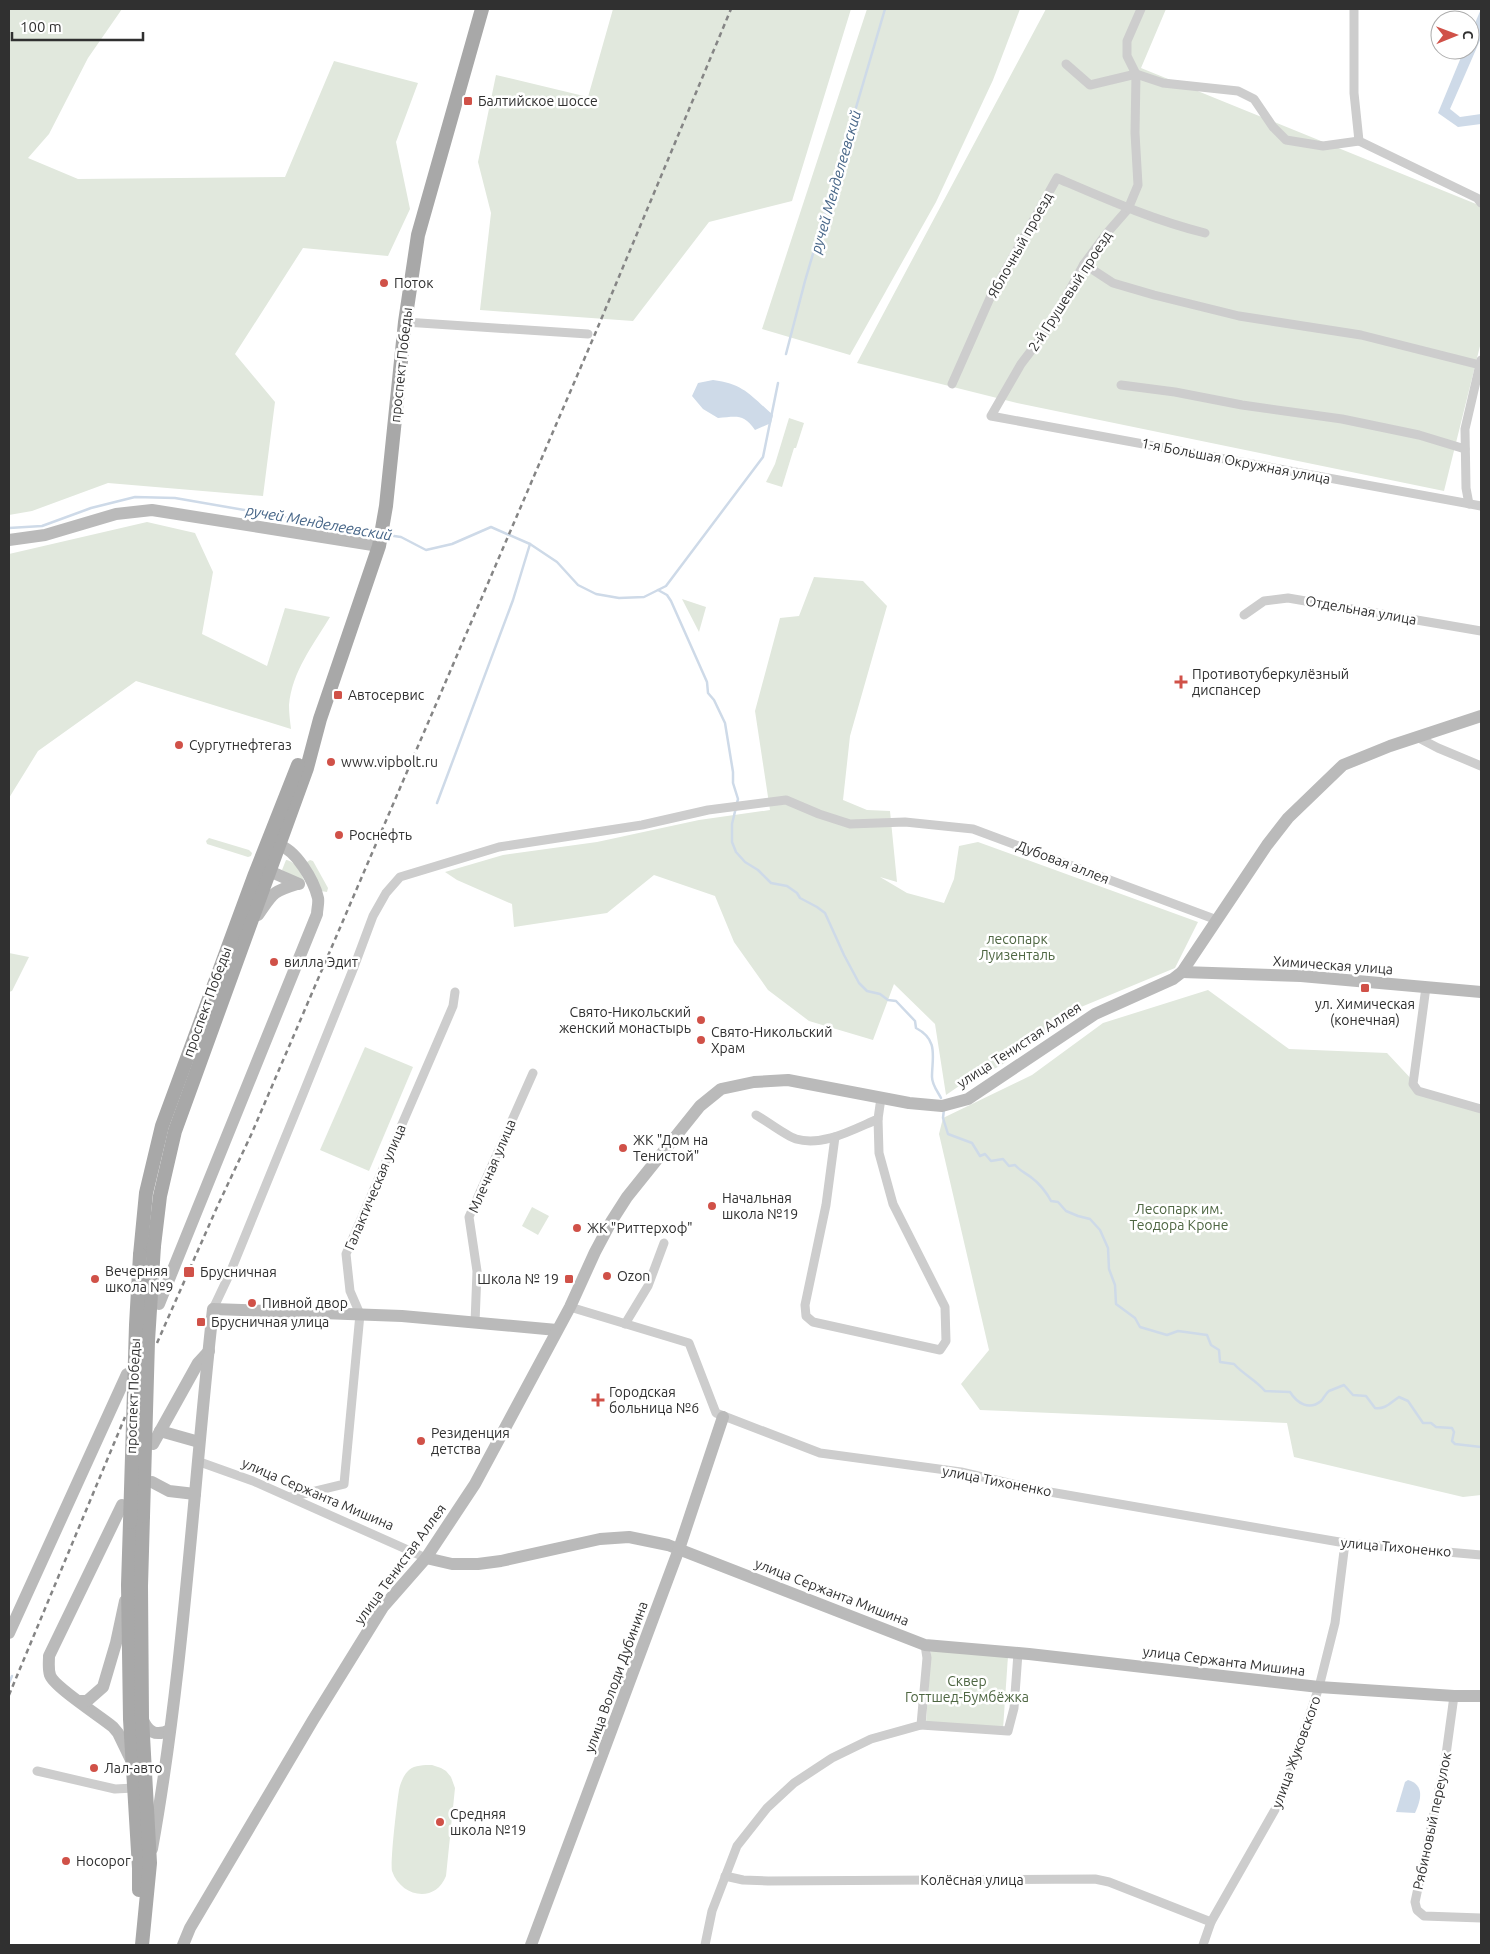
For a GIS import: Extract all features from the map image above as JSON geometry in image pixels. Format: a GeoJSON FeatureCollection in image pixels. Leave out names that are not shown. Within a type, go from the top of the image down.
{"type":"FeatureCollection","features":[{"type":"Feature","properties":{"kind":"main road","name":"проспект Победы"},"geometry":{"type":"LineString","coordinates":[[142,1945],[150,1863],[142,1718],[141,1586],[148,1341],[154,1246],[160,1196],[176,1131],[250,922],[263,868],[278,845],[307,768],[320,719],[380,546],[405,322],[418,235],[482,9]]}},
{"type":"Feature","properties":{"kind":"main road","name":"проспект Победы"},"geometry":{"type":"LineString","coordinates":[[133,1945],[139,1896],[139,1868],[132,1763],[128,1585],[135,1335],[146,1193],[162,1126],[263,868],[310,734],[320,719]]}},
{"type":"Feature","properties":{"kind":"street"},"geometry":{"type":"LineString","coordinates":[[1136,74],[1127,56],[1126,41],[1141,9]]}},
{"type":"Feature","properties":{"kind":"street"},"geometry":{"type":"LineString","coordinates":[[1354,9],[1354,93],[1359,141]]}},
{"type":"Feature","properties":{"kind":"street"},"geometry":{"type":"LineString","coordinates":[[1066,64],[1090,85],[1136,74],[1163,83],[1238,91],[1254,99],[1273,127],[1286,140],[1323,146],[1359,141],[1478,198],[1481,203]]}},
{"type":"Feature","properties":{"kind":"street","name":"2-й Грушевый проезд"},"geometry":{"type":"LineString","coordinates":[[991,416],[1021,364],[1050,326],[1084,264],[1128,209],[1138,184],[1135,133],[1136,74]]}},
{"type":"Feature","properties":{"kind":"street","name":"Яблочный проезд"},"geometry":{"type":"LineString","coordinates":[[952,384],[990,298],[1057,178],[1128,209]]}},
{"type":"Feature","properties":{"kind":"street"},"geometry":{"type":"LineString","coordinates":[[1128,209],[1205,233]]}},
{"type":"Feature","properties":{"kind":"street"},"geometry":{"type":"LineString","coordinates":[[1084,264],[1113,283],[1239,316],[1361,335],[1481,362],[1465,429],[1466,488],[1469,504]]}},
{"type":"Feature","properties":{"kind":"street"},"geometry":{"type":"LineString","coordinates":[[405,322],[588,334]]}},
{"type":"Feature","properties":{"kind":"street"},"geometry":{"type":"LineString","coordinates":[[1121,385],[1175,392],[1242,405],[1342,420],[1419,435],[1465,449]]}},
{"type":"Feature","properties":{"kind":"street","name":"1-я Большая Окружная улица"},"geometry":{"type":"LineString","coordinates":[[991,416],[1481,506]]}},
{"type":"Feature","properties":{"kind":"street"},"geometry":{"type":"LineString","coordinates":[[9,540],[45,535],[116,514],[152,510],[380,546]]}},
{"type":"Feature","properties":{"kind":"street","name":"Отдельная улица"},"geometry":{"type":"LineString","coordinates":[[1244,615],[1264,601],[1288,598],[1481,631]]}},
{"type":"Feature","properties":{"kind":"street","name":"улица Тенистая Аллея"},"geometry":{"type":"LineString","coordinates":[[182,1945],[190,1928],[313,1720],[378,1615],[426,1558],[475,1484],[570,1307],[595,1252],[627,1197],[700,1106],[721,1089],[754,1082],[788,1080],[909,1103],[942,1106],[968,1099],[1095,1014],[1173,979],[1182,972],[1267,845],[1288,818],[1343,765],[1417,737],[1481,716]]}},
{"type":"Feature","properties":{"kind":"street"},"geometry":{"type":"LineString","coordinates":[[1417,737],[1481,766]]}},
{"type":"Feature","properties":{"kind":"street","name":"Дубовая аллея"},"geometry":{"type":"LineString","coordinates":[[213,1310],[299,1103],[373,916],[386,893],[400,876],[499,847],[642,824],[731,807],[786,800],[819,814],[850,824],[905,822],[973,828],[1217,920]]}},
{"type":"Feature","properties":{"kind":"street"},"geometry":{"type":"LineString","coordinates":[[159,1304],[317,914],[319,900],[300,862],[292,851],[278,845]]}},
{"type":"Feature","properties":{"kind":"street"},"geometry":{"type":"LineString","coordinates":[[263,868],[315,891]]}},
{"type":"Feature","properties":{"kind":"street"},"geometry":{"type":"LineString","coordinates":[[250,922],[275,891],[297,884]]}},
{"type":"Feature","properties":{"kind":"street","name":"Химическая улица"},"geometry":{"type":"LineString","coordinates":[[1182,972],[1301,976],[1481,992]]}},
{"type":"Feature","properties":{"kind":"street"},"geometry":{"type":"LineString","coordinates":[[1426,987],[1413,1084],[1418,1091],[1481,1109]]}},
{"type":"Feature","properties":{"kind":"street","name":"Галактическая улица"},"geometry":{"type":"LineString","coordinates":[[290,1497],[344,1484],[360,1314],[350,1291],[346,1254],[444,1027],[455,992]]}},
{"type":"Feature","properties":{"kind":"street","name":"Млечная улица"},"geometry":{"type":"LineString","coordinates":[[475,1323],[477,1271],[469,1217],[533,1072]]}},
{"type":"Feature","properties":{"kind":"street"},"geometry":{"type":"LineString","coordinates":[[835,1136],[826,1205],[805,1305],[806,1316],[813,1322],[940,1350],[946,1341],[945,1307],[893,1204],[879,1154],[878,1119],[881,1098]]}},
{"type":"Feature","properties":{"kind":"street"},"geometry":{"type":"LineString","coordinates":[[756,1115],[795,1139],[816,1142],[878,1119]]}},
{"type":"Feature","properties":{"kind":"street"},"geometry":{"type":"LineString","coordinates":[[625,1324],[648,1286],[664,1243]]}},
{"type":"Feature","properties":{"kind":"street"},"geometry":{"type":"LineString","coordinates":[[570,1307],[689,1343],[716,1413],[723,1417]]}},
{"type":"Feature","properties":{"kind":"street"},"geometry":{"type":"LineString","coordinates":[[213,1310],[360,1314],[557,1330]]}},
{"type":"Feature","properties":{"kind":"street","name":"проспект Победы"},"geometry":{"type":"LineString","coordinates":[[150,1863],[170,1730],[213,1310]]}},
{"type":"Feature","properties":{"kind":"street","name":"проспект Победы"},"geometry":{"type":"LineString","coordinates":[[154,1444],[198,1363],[208,1351]]}},
{"type":"Feature","properties":{"kind":"street","name":"проспект Победы"},"geometry":{"type":"LineString","coordinates":[[9,1633],[127,1374]]}},
{"type":"Feature","properties":{"kind":"street","name":"улица Тихоненко"},"geometry":{"type":"LineString","coordinates":[[723,1417],[820,1454],[961,1472],[1049,1492],[1345,1543],[1481,1555]]}},
{"type":"Feature","properties":{"kind":"street","name":"улица Володи Дубинина"},"geometry":{"type":"LineString","coordinates":[[531,1945],[679,1549],[723,1417]]}},
{"type":"Feature","properties":{"kind":"street","name":"проспект Победы"},"geometry":{"type":"LineString","coordinates":[[160,1431],[199,1442]]}},
{"type":"Feature","properties":{"kind":"street","name":"улица Сержанта Мишина"},"geometry":{"type":"LineString","coordinates":[[197,1461],[253,1481],[426,1558],[452,1564],[478,1564],[501,1561],[600,1539],[629,1537],[679,1549],[925,1645],[1018,1653],[1319,1687],[1481,1696]]}},
{"type":"Feature","properties":{"kind":"street"},"geometry":{"type":"LineString","coordinates":[[152,1482],[169,1491],[195,1494]]}},
{"type":"Feature","properties":{"kind":"street"},"geometry":{"type":"LineString","coordinates":[[122,1505],[49,1656],[50,1676],[58,1686],[79,1700],[118,1733],[132,1763]]}},
{"type":"Feature","properties":{"kind":"street","name":"улица Жуковского"},"geometry":{"type":"LineString","coordinates":[[1203,1945],[1212,1922],[1281,1799],[1319,1687],[1334,1623],[1345,1543]]}},
{"type":"Feature","properties":{"kind":"street"},"geometry":{"type":"LineString","coordinates":[[79,1700],[87,1701],[102,1687],[116,1643],[128,1585]]}},
{"type":"Feature","properties":{"kind":"street"},"geometry":{"type":"LineString","coordinates":[[921,1725],[927,1658],[925,1645]]}},
{"type":"Feature","properties":{"kind":"street"},"geometry":{"type":"LineString","coordinates":[[705,1945],[712,1910],[737,1846],[767,1808],[794,1783],[832,1758],[871,1739],[921,1725],[1008,1732],[1014,1708],[1018,1653]]}},
{"type":"Feature","properties":{"kind":"street","name":"Рябиновый переулок"},"geometry":{"type":"LineString","coordinates":[[1454,1696],[1446,1762],[1416,1902],[1417,1910],[1424,1916],[1481,1918]]}},
{"type":"Feature","properties":{"kind":"street"},"geometry":{"type":"LineString","coordinates":[[142,1718],[147,1729],[153,1734],[170,1730]]}},
{"type":"Feature","properties":{"kind":"street"},"geometry":{"type":"LineString","coordinates":[[37,1771],[115,1789],[134,1788]]}},
{"type":"Feature","properties":{"kind":"street","name":"Колёсная улица"},"geometry":{"type":"LineString","coordinates":[[725,1876],[743,1880],[768,1881],[1095,1879],[1109,1882],[1212,1922]]}},
{"type":"Feature","properties":{"kind":"green space"},"geometry":{"type":"Polygon","coordinates":[[[9,9],[122,9],[88,58],[49,134],[28,158],[78,179],[285,177],[334,61],[418,83],[396,142],[410,209],[388,256],[303,248],[235,354],[275,402],[263,496],[108,483],[32,511],[9,515],[9,9]]]}},
{"type":"Feature","properties":{"kind":"green space"},"geometry":{"type":"Polygon","coordinates":[[[613,9],[851,9],[792,201],[709,222],[633,321],[480,310],[491,213],[478,162],[496,75],[588,97],[613,9]]]}},
{"type":"Feature","properties":{"kind":"green space"},"geometry":{"type":"Polygon","coordinates":[[[867,9],[1020,9],[993,80],[936,202],[850,355],[762,329],[867,9]]]}},
{"type":"Feature","properties":{"kind":"green space"},"geometry":{"type":"Polygon","coordinates":[[[1046,9],[1166,9],[1141,68],[1481,206],[1481,342],[1444,491],[1017,403],[857,363],[1046,9]]]}},
{"type":"Feature","properties":{"kind":"green space"},"geometry":{"type":"Polygon","coordinates":[[[789,418],[804,423],[782,487],[766,482],[775,464],[789,418]]]}},
{"type":"Feature","properties":{"kind":"green space"},"geometry":{"type":"Polygon","coordinates":[[[147,522],[195,533],[213,572],[202,634],[267,666],[285,608],[330,617],[304,659],[294,681],[289,705],[291,729],[136,681],[38,751],[9,798],[9,554],[147,522]]]}},
{"type":"Feature","properties":{"kind":"green space","name":"лесопарк Луизенталь"},"geometry":{"type":"Polygon","coordinates":[[[814,577],[863,581],[887,606],[850,736],[843,800],[867,810],[890,811],[897,882],[880,877],[907,893],[944,903],[954,879],[959,846],[978,842],[1198,922],[1175,968],[1081,1007],[1000,1066],[962,1084],[946,1095],[935,1024],[894,984],[873,1040],[809,1021],[768,990],[734,942],[715,896],[654,875],[607,913],[514,927],[512,904],[457,880],[445,872],[503,855],[597,842],[699,820],[770,810],[755,711],[780,618],[799,616],[814,577]]]}},
{"type":"Feature","properties":{"kind":"green space"},"geometry":{"type":"Polygon","coordinates":[[[682,599],[706,607],[699,632],[682,599]]]}},
{"type":"Feature","properties":{"kind":"green space"},"geometry":{"type":"Polygon","coordinates":[[[209,838],[249,850],[252,853],[251,856],[248,857],[207,844],[206,841],[209,838]]]}},
{"type":"Feature","properties":{"kind":"green space"},"geometry":{"type":"Polygon","coordinates":[[[286,860],[295,865],[305,882],[282,870],[286,860]]]}},
{"type":"Feature","properties":{"kind":"green space"},"geometry":{"type":"Polygon","coordinates":[[[313,861],[328,888],[327,892],[321,891],[307,862],[313,861]]]}},
{"type":"Feature","properties":{"kind":"green space"},"geometry":{"type":"Polygon","coordinates":[[[9,953],[29,957],[12,991],[9,992],[9,953]]]}},
{"type":"Feature","properties":{"kind":"green space","name":"Лесопарк им. Теодора Кроне"},"geometry":{"type":"Polygon","coordinates":[[[1208,990],[1289,1049],[1387,1053],[1429,1098],[1481,1110],[1481,1495],[1463,1497],[1294,1457],[1287,1423],[980,1410],[961,1384],[989,1350],[939,1134],[943,1118],[1032,1075],[1103,1023],[1208,990]]]}},
{"type":"Feature","properties":{"kind":"green space"},"geometry":{"type":"Polygon","coordinates":[[[365,1047],[413,1067],[369,1171],[320,1150],[365,1047]]]}},
{"type":"Feature","properties":{"kind":"green space"},"geometry":{"type":"Polygon","coordinates":[[[532,1207],[549,1216],[538,1235],[522,1226],[532,1207]]]}},
{"type":"Feature","properties":{"kind":"green space","name":"Сквер Готтшед-Бумбёжка"},"geometry":{"type":"Polygon","coordinates":[[[931,1650],[1008,1656],[1003,1729],[926,1723],[931,1650]]]}},
{"type":"Feature","properties":{"kind":"green space"},"geometry":{"type":"Polygon","coordinates":[[[432,1765],[446,1771],[451,1777],[455,1788],[446,1876],[441,1885],[434,1891],[418,1894],[403,1887],[396,1880],[392,1871],[395,1819],[402,1779],[405,1774],[414,1767],[432,1765]]]}},
{"type":"Feature","properties":{"kind":"water"},"geometry":{"type":"Polygon","coordinates":[[[1481,9],[1480,40],[1480,11],[1481,9]]]}},
{"type":"Feature","properties":{"kind":"water"},"geometry":{"type":"Polygon","coordinates":[[[1460,60],[1471,60],[1450,109],[1460,117],[1481,114],[1481,124],[1458,127],[1438,113],[1460,60]]]}},
{"type":"Feature","properties":{"kind":"water"},"geometry":{"type":"Polygon","coordinates":[[[713,380],[732,384],[752,396],[773,415],[771,423],[755,430],[743,418],[718,418],[703,409],[692,396],[698,383],[713,380]]]}},
{"type":"Feature","properties":{"kind":"water"},"geometry":{"type":"Polygon","coordinates":[[[1408,1780],[1417,1785],[1419,1789],[1420,1798],[1417,1808],[1415,1813],[1396,1812],[1405,1782],[1408,1780]]]}},
{"type":"Feature","properties":{"kind":"waterway","name":"ручей Менделеевский"},"geometry":{"type":"LineString","coordinates":[[786,354],[805,281],[885,9]]}},
{"type":"Feature","properties":{"kind":"waterway","name":"ручей Менделеевский"},"geometry":{"type":"LineString","coordinates":[[387,535],[401,537],[426,550],[452,544],[491,527],[530,544],[557,562],[578,585],[596,594],[619,598],[644,597],[666,586],[763,457],[778,383]]}},
{"type":"Feature","properties":{"kind":"waterway","name":"ручей Менделеевский"},"geometry":{"type":"LineString","coordinates":[[9,528],[42,526],[91,508],[135,497],[175,498],[377,533]]}},
{"type":"Feature","properties":{"kind":"waterway"},"geometry":{"type":"LineString","coordinates":[[437,803],[513,600],[530,544]]}},
{"type":"Feature","properties":{"kind":"waterway"},"geometry":{"type":"LineString","coordinates":[[658,590],[667,595],[671,601],[707,682],[708,693],[714,700],[725,723],[733,783],[738,799],[732,824],[732,842],[736,852],[745,862],[758,870],[771,883],[787,886],[797,893],[800,898],[825,913],[859,983],[867,991],[880,994],[888,1000],[896,1001],[915,1021],[916,1028],[928,1038],[933,1050],[932,1080],[941,1098]]}},
{"type":"Feature","properties":{"kind":"waterway"},"geometry":{"type":"LineString","coordinates":[[944,1109],[943,1118],[948,1134],[972,1143],[980,1156],[985,1154],[991,1161],[1003,1159],[1009,1166],[1015,1165],[1030,1176],[1051,1201],[1058,1202],[1066,1211],[1090,1219],[1100,1230],[1108,1248],[1109,1269],[1115,1285],[1116,1304],[1135,1318],[1140,1327],[1167,1335],[1178,1331],[1207,1335],[1211,1345],[1219,1350],[1220,1362],[1234,1364],[1265,1391],[1290,1392],[1304,1404],[1317,1404],[1326,1393],[1344,1385],[1353,1395],[1366,1396],[1375,1408],[1385,1407],[1399,1397],[1408,1401],[1423,1423],[1431,1423],[1436,1427],[1452,1428],[1454,1432],[1452,1441],[1455,1444],[1481,1447]]}},
{"type":"Feature","properties":{"kind":"waterway"},"geometry":{"type":"LineString","coordinates":[[9,1683],[12,1676]]}},
{"type":"Feature","properties":{"kind":"railway"},"geometry":{"type":"LineString","coordinates":[[157,1343],[251,1135],[595,334],[731,9]]}},
{"type":"Feature","properties":{"kind":"railway"},"geometry":{"type":"LineString","coordinates":[[9,1695],[125,1417]]}},
{"type":"Feature","properties":{"kind":"place","name":"Балтийское шоссе"},"geometry":{"type":"Point","coordinates":[468,101]}},
{"type":"Feature","properties":{"kind":"place","name":"Поток"},"geometry":{"type":"Point","coordinates":[384,283]}},
{"type":"Feature","properties":{"kind":"place","name":"Противотуберкулёзный диспансер"},"geometry":{"type":"Point","coordinates":[1181,682]}},
{"type":"Feature","properties":{"kind":"place","name":"Автосервис"},"geometry":{"type":"Point","coordinates":[338,695]}},
{"type":"Feature","properties":{"kind":"place","name":"Сургутнефтегаз"},"geometry":{"type":"Point","coordinates":[179,745]}},
{"type":"Feature","properties":{"kind":"place","name":"www.vipbolt.ru"},"geometry":{"type":"Point","coordinates":[331,762]}},
{"type":"Feature","properties":{"kind":"place","name":"Роснефть"},"geometry":{"type":"Point","coordinates":[339,835]}},
{"type":"Feature","properties":{"kind":"place","name":"вилла Эдит"},"geometry":{"type":"Point","coordinates":[274,962]}},
{"type":"Feature","properties":{"kind":"place","name":"ул. Химическая (конечная)"},"geometry":{"type":"Point","coordinates":[1365,988]}},
{"type":"Feature","properties":{"kind":"place","name":"Свято-Никольский женский монастырь"},"geometry":{"type":"Point","coordinates":[701,1020]}},
{"type":"Feature","properties":{"kind":"place","name":"Свято-Никольский Храм"},"geometry":{"type":"Point","coordinates":[701,1040]}},
{"type":"Feature","properties":{"kind":"place","name":"ЖК \"Дом на Тенистой\""},"geometry":{"type":"Point","coordinates":[623,1148]}},
{"type":"Feature","properties":{"kind":"place","name":"Начальная школа №19"},"geometry":{"type":"Point","coordinates":[712,1206]}},
{"type":"Feature","properties":{"kind":"place","name":"ЖК \"Риттерхоф\""},"geometry":{"type":"Point","coordinates":[577,1228]}},
{"type":"Feature","properties":{"kind":"place","name":"Брусничная"},"geometry":{"type":"Point","coordinates":[189,1272]}},
{"type":"Feature","properties":{"kind":"place","name":"Ozon"},"geometry":{"type":"Point","coordinates":[607,1276]}},
{"type":"Feature","properties":{"kind":"place","name":"Вечерняя школа №9"},"geometry":{"type":"Point","coordinates":[95,1279]}},
{"type":"Feature","properties":{"kind":"place","name":"Школа № 19"},"geometry":{"type":"Point","coordinates":[569,1279]}},
{"type":"Feature","properties":{"kind":"place","name":"Пивной двор"},"geometry":{"type":"Point","coordinates":[252,1303]}},
{"type":"Feature","properties":{"kind":"place","name":"Брусничная улица"},"geometry":{"type":"Point","coordinates":[201,1322]}},
{"type":"Feature","properties":{"kind":"place","name":"Городская больница №6"},"geometry":{"type":"Point","coordinates":[598,1400]}},
{"type":"Feature","properties":{"kind":"place","name":"Резиденция детства"},"geometry":{"type":"Point","coordinates":[421,1441]}},
{"type":"Feature","properties":{"kind":"place","name":"Лал-авто"},"geometry":{"type":"Point","coordinates":[94,1768]}},
{"type":"Feature","properties":{"kind":"place","name":"Средняя школа №19"},"geometry":{"type":"Point","coordinates":[440,1822]}},
{"type":"Feature","properties":{"kind":"place","name":"Носорог"},"geometry":{"type":"Point","coordinates":[66,1861]}}]}
